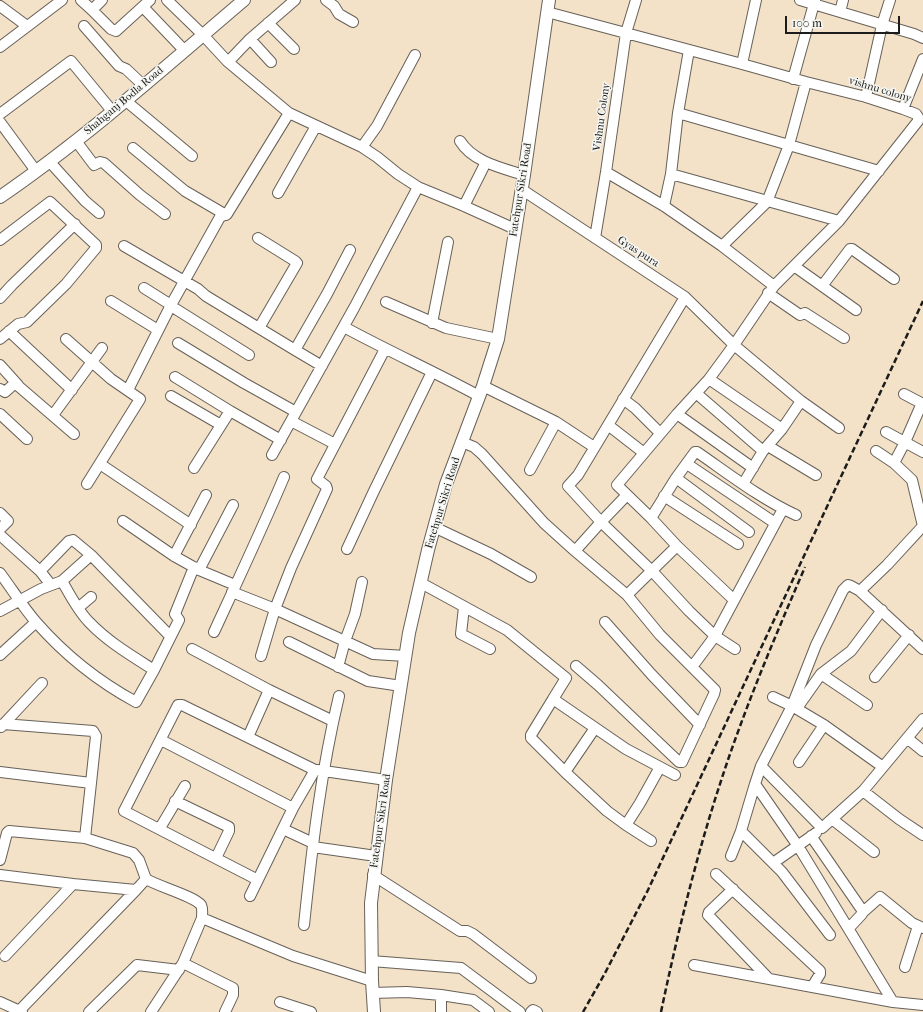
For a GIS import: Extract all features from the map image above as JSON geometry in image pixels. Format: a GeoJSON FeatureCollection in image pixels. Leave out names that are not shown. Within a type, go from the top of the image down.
{"type":"FeatureCollection","features":[{"type":"Feature","properties":{"kind":"main road","name":"Shahganj Bodla Road"},"geometry":{"type":"LineString","coordinates":[[0,197],[113,112],[244,0]]}},
{"type":"Feature","properties":{"kind":"main road","name":"Fatehpur Sikri Road"},"geometry":{"type":"LineString","coordinates":[[374,1012],[372,993],[370,903],[386,780],[409,633],[434,527],[446,484],[481,391],[498,339],[524,175],[549,0]]}},
{"type":"Feature","properties":{"kind":"street"},"geometry":{"type":"LineString","coordinates":[[0,47],[62,0]]}},
{"type":"Feature","properties":{"kind":"street"},"geometry":{"type":"LineString","coordinates":[[81,0],[111,29],[116,31],[147,3],[184,50]]}},
{"type":"Feature","properties":{"kind":"street"},"geometry":{"type":"LineString","coordinates":[[92,10],[102,0]]}},
{"type":"Feature","properties":{"kind":"street"},"geometry":{"type":"LineString","coordinates":[[167,0],[228,62],[289,112],[362,147],[418,187],[515,229]]}},
{"type":"Feature","properties":{"kind":"street"},"geometry":{"type":"LineString","coordinates":[[326,0],[334,6],[342,17],[353,22]]}},
{"type":"Feature","properties":{"kind":"street","name":"Vishnu Colony"},"geometry":{"type":"LineString","coordinates":[[595,238],[626,33],[636,0]]}},
{"type":"Feature","properties":{"kind":"street"},"geometry":{"type":"LineString","coordinates":[[742,64],[756,0]]}},
{"type":"Feature","properties":{"kind":"street"},"geometry":{"type":"LineString","coordinates":[[800,0],[814,2],[840,12],[923,38]]}},
{"type":"Feature","properties":{"kind":"street"},"geometry":{"type":"LineString","coordinates":[[840,12],[844,0]]}},
{"type":"Feature","properties":{"kind":"street"},"geometry":{"type":"LineString","coordinates":[[866,97],[882,24],[890,0]]}},
{"type":"Feature","properties":{"kind":"street"},"geometry":{"type":"LineString","coordinates":[[228,62],[250,39],[292,1]]}},
{"type":"Feature","properties":{"kind":"street"},"geometry":{"type":"LineString","coordinates":[[793,79],[814,2]]}},
{"type":"Feature","properties":{"kind":"street"},"geometry":{"type":"LineString","coordinates":[[0,6],[27,26]]}},
{"type":"Feature","properties":{"kind":"street","name":"vishnu colony"},"geometry":{"type":"LineString","coordinates":[[547,12],[793,79],[866,97],[903,109],[917,115],[918,117],[918,121],[839,221],[771,289],[734,345],[709,379],[660,433],[616,485],[627,495]]}},
{"type":"Feature","properties":{"kind":"street"},"geometry":{"type":"LineString","coordinates":[[268,24],[294,49]]}},
{"type":"Feature","properties":{"kind":"street"},"geometry":{"type":"LineString","coordinates":[[84,26],[119,66],[126,69],[143,85]]}},
{"type":"Feature","properties":{"kind":"street"},"geometry":{"type":"LineString","coordinates":[[250,39],[271,62]]}},
{"type":"Feature","properties":{"kind":"street"},"geometry":{"type":"LineString","coordinates":[[664,206],[671,174],[678,112],[689,50]]}},
{"type":"Feature","properties":{"kind":"street"},"geometry":{"type":"LineString","coordinates":[[362,147],[377,126],[415,54]]}},
{"type":"Feature","properties":{"kind":"street"},"geometry":{"type":"LineString","coordinates":[[903,109],[923,59]]}},
{"type":"Feature","properties":{"kind":"street"},"geometry":{"type":"LineString","coordinates":[[0,114],[70,61],[73,62],[113,112]]}},
{"type":"Feature","properties":{"kind":"street"},"geometry":{"type":"LineString","coordinates":[[722,246],[768,202],[789,145],[806,82]]}},
{"type":"Feature","properties":{"kind":"street"},"geometry":{"type":"LineString","coordinates":[[126,101],[192,156]]}},
{"type":"Feature","properties":{"kind":"street"},"geometry":{"type":"LineString","coordinates":[[226,216],[289,112]]}},
{"type":"Feature","properties":{"kind":"street"},"geometry":{"type":"LineString","coordinates":[[678,112],[879,171]]}},
{"type":"Feature","properties":{"kind":"street"},"geometry":{"type":"LineString","coordinates":[[0,122],[36,171]]}},
{"type":"Feature","properties":{"kind":"street"},"geometry":{"type":"LineString","coordinates":[[278,193],[316,126]]}},
{"type":"Feature","properties":{"kind":"street"},"geometry":{"type":"LineString","coordinates":[[76,141],[94,165],[100,162],[104,163],[140,195],[165,214]]}},
{"type":"Feature","properties":{"kind":"street"},"geometry":{"type":"LineString","coordinates":[[460,141],[468,151],[486,162],[524,175]]}},
{"type":"Feature","properties":{"kind":"street"},"geometry":{"type":"LineString","coordinates":[[133,148],[185,191],[226,216]]}},
{"type":"Feature","properties":{"kind":"street"},"geometry":{"type":"LineString","coordinates":[[49,161],[99,213]]}},
{"type":"Feature","properties":{"kind":"street"},"geometry":{"type":"LineString","coordinates":[[464,206],[486,162]]}},
{"type":"Feature","properties":{"kind":"street"},"geometry":{"type":"LineString","coordinates":[[606,172],[664,206],[722,246],[800,315],[805,313],[844,338]]}},
{"type":"Feature","properties":{"kind":"street"},"geometry":{"type":"LineString","coordinates":[[671,174],[839,221]]}},
{"type":"Feature","properties":{"kind":"street"},"geometry":{"type":"LineString","coordinates":[[272,455],[344,327],[418,187]]}},
{"type":"Feature","properties":{"kind":"street","name":"Gyas pura"},"geometry":{"type":"LineString","coordinates":[[521,189],[685,297],[734,345],[801,401],[839,428]]}},
{"type":"Feature","properties":{"kind":"street"},"geometry":{"type":"LineString","coordinates":[[0,240],[50,202],[96,245],[96,248],[66,284],[27,322],[18,324],[0,339]]}},
{"type":"Feature","properties":{"kind":"street"},"geometry":{"type":"LineString","coordinates":[[128,390],[158,330],[220,216],[226,216]]}},
{"type":"Feature","properties":{"kind":"street"},"geometry":{"type":"LineString","coordinates":[[0,298],[75,224]]}},
{"type":"Feature","properties":{"kind":"street"},"geometry":{"type":"LineString","coordinates":[[258,238],[297,263],[259,328]]}},
{"type":"Feature","properties":{"kind":"street"},"geometry":{"type":"LineString","coordinates":[[432,323],[448,242]]}},
{"type":"Feature","properties":{"kind":"street"},"geometry":{"type":"LineString","coordinates":[[124,246],[322,366]]}},
{"type":"Feature","properties":{"kind":"street"},"geometry":{"type":"LineString","coordinates":[[822,286],[850,249],[894,279]]}},
{"type":"Feature","properties":{"kind":"street"},"geometry":{"type":"LineString","coordinates":[[295,350],[350,250]]}},
{"type":"Feature","properties":{"kind":"street"},"geometry":{"type":"LineString","coordinates":[[794,266],[856,310]]}},
{"type":"Feature","properties":{"kind":"street"},"geometry":{"type":"LineString","coordinates":[[144,288],[249,355]]}},
{"type":"Feature","properties":{"kind":"street"},"geometry":{"type":"LineString","coordinates":[[685,297],[578,475],[568,486],[601,522],[652,571],[689,611],[715,636],[735,649]]}},
{"type":"Feature","properties":{"kind":"street"},"geometry":{"type":"LineString","coordinates":[[111,301],[158,330]]}},
{"type":"Feature","properties":{"kind":"street"},"geometry":{"type":"LineString","coordinates":[[386,302],[446,328],[498,339]]}},
{"type":"Feature","properties":{"kind":"street"},"geometry":{"type":"LineString","coordinates":[[344,327],[432,372],[556,422],[594,447]]}},
{"type":"Feature","properties":{"kind":"street"},"geometry":{"type":"LineString","coordinates":[[9,330],[72,390]]}},
{"type":"Feature","properties":{"kind":"street"},"geometry":{"type":"LineString","coordinates":[[66,339],[111,379],[139,398],[140,401],[87,484]]}},
{"type":"Feature","properties":{"kind":"street"},"geometry":{"type":"LineString","coordinates":[[178,343],[244,383],[296,412]]}},
{"type":"Feature","properties":{"kind":"street"},"geometry":{"type":"LineString","coordinates":[[53,416],[102,348]]}},
{"type":"Feature","properties":{"kind":"street"},"geometry":{"type":"LineString","coordinates":[[261,656],[276,609],[292,568],[326,490],[326,486],[317,479],[385,349]]}},
{"type":"Feature","properties":{"kind":"street"},"geometry":{"type":"LineString","coordinates":[[0,365],[18,385],[74,434]]}},
{"type":"Feature","properties":{"kind":"street"},"geometry":{"type":"LineString","coordinates":[[347,549],[432,372]]}},
{"type":"Feature","properties":{"kind":"street"},"geometry":{"type":"LineString","coordinates":[[176,377],[230,411],[281,440]]}},
{"type":"Feature","properties":{"kind":"street"},"geometry":{"type":"LineString","coordinates":[[709,379],[782,429]]}},
{"type":"Feature","properties":{"kind":"street"},"geometry":{"type":"LineString","coordinates":[[0,389],[4,392],[14,384],[18,385]]}},
{"type":"Feature","properties":{"kind":"street"},"geometry":{"type":"LineString","coordinates":[[696,394],[766,449],[816,475]]}},
{"type":"Feature","properties":{"kind":"street"},"geometry":{"type":"LineString","coordinates":[[894,463],[923,404],[904,394]]}},
{"type":"Feature","properties":{"kind":"street"},"geometry":{"type":"LineString","coordinates":[[171,396],[221,425]]}},
{"type":"Feature","properties":{"kind":"street"},"geometry":{"type":"LineString","coordinates":[[623,399],[660,433]]}},
{"type":"Feature","properties":{"kind":"street"},"geometry":{"type":"LineString","coordinates":[[743,484],[801,401]]}},
{"type":"Feature","properties":{"kind":"street"},"geometry":{"type":"LineString","coordinates":[[194,468],[230,411]]}},
{"type":"Feature","properties":{"kind":"street"},"geometry":{"type":"LineString","coordinates":[[0,414],[27,439]]}},
{"type":"Feature","properties":{"kind":"street"},"geometry":{"type":"LineString","coordinates":[[677,414],[753,468]]}},
{"type":"Feature","properties":{"kind":"street"},"geometry":{"type":"LineString","coordinates":[[291,421],[335,444]]}},
{"type":"Feature","properties":{"kind":"street"},"geometry":{"type":"LineString","coordinates":[[530,470],[556,422]]}},
{"type":"Feature","properties":{"kind":"street"},"geometry":{"type":"LineString","coordinates":[[608,425],[644,453]]}},
{"type":"Feature","properties":{"kind":"street"},"geometry":{"type":"LineString","coordinates":[[886,432],[923,452]]}},
{"type":"Feature","properties":{"kind":"street"},"geometry":{"type":"LineString","coordinates":[[462,442],[474,447],[482,454],[544,522],[575,551],[627,595],[660,635],[715,690],[682,762],[679,762],[598,684],[576,666]]}},
{"type":"Feature","properties":{"kind":"street"},"geometry":{"type":"LineString","coordinates":[[860,591],[888,565],[923,526],[912,480],[894,463],[876,451]]}},
{"type":"Feature","properties":{"kind":"street"},"geometry":{"type":"LineString","coordinates":[[651,518],[664,496],[695,452],[783,509],[796,515]]}},
{"type":"Feature","properties":{"kind":"street"},"geometry":{"type":"LineString","coordinates":[[100,464],[191,524]]}},
{"type":"Feature","properties":{"kind":"street"},"geometry":{"type":"LineString","coordinates":[[687,464],[775,522]]}},
{"type":"Feature","properties":{"kind":"street"},"geometry":{"type":"LineString","coordinates":[[214,632],[264,525],[284,477]]}},
{"type":"Feature","properties":{"kind":"street"},"geometry":{"type":"LineString","coordinates":[[676,478],[749,532]]}},
{"type":"Feature","properties":{"kind":"street"},"geometry":{"type":"LineString","coordinates":[[174,556],[206,495]]}},
{"type":"Feature","properties":{"kind":"street"},"geometry":{"type":"LineString","coordinates":[[575,551],[627,495],[677,546],[734,600]]}},
{"type":"Feature","properties":{"kind":"street"},"geometry":{"type":"LineString","coordinates":[[664,496],[738,544]]}},
{"type":"Feature","properties":{"kind":"street"},"geometry":{"type":"LineString","coordinates":[[0,573],[36,622],[78,662],[93,674],[136,702],[139,700],[179,619],[175,614],[197,569],[233,505]]}},
{"type":"Feature","properties":{"kind":"street"},"geometry":{"type":"LineString","coordinates":[[692,668],[715,636],[783,509]]}},
{"type":"Feature","properties":{"kind":"street"},"geometry":{"type":"LineString","coordinates":[[0,513],[8,520],[0,530]]}},
{"type":"Feature","properties":{"kind":"street"},"geometry":{"type":"LineString","coordinates":[[123,520],[174,556],[234,589],[373,654],[406,656]]}},
{"type":"Feature","properties":{"kind":"street"},"geometry":{"type":"LineString","coordinates":[[434,527],[491,554],[531,577]]}},
{"type":"Feature","properties":{"kind":"street"},"geometry":{"type":"LineString","coordinates":[[0,535],[40,571],[51,585]]}},
{"type":"Feature","properties":{"kind":"street"},"geometry":{"type":"LineString","coordinates":[[40,571],[71,540],[91,555],[170,636]]}},
{"type":"Feature","properties":{"kind":"street"},"geometry":{"type":"LineString","coordinates":[[627,595],[677,546]]}},
{"type":"Feature","properties":{"kind":"street"},"geometry":{"type":"LineString","coordinates":[[0,611],[62,581],[91,555]]}},
{"type":"Feature","properties":{"kind":"street"},"geometry":{"type":"LineString","coordinates":[[62,581],[88,622],[116,645],[154,670]]}},
{"type":"Feature","properties":{"kind":"street"},"geometry":{"type":"LineString","coordinates":[[338,667],[345,641],[355,614],[362,582]]}},
{"type":"Feature","properties":{"kind":"street"},"geometry":{"type":"LineString","coordinates":[[421,583],[506,630],[566,678],[531,735],[531,738],[607,811],[650,842]]}},
{"type":"Feature","properties":{"kind":"street"},"geometry":{"type":"LineString","coordinates":[[794,707],[816,645],[844,588],[848,585],[860,591],[923,649]]}},
{"type":"Feature","properties":{"kind":"street"},"geometry":{"type":"LineString","coordinates":[[78,608],[91,597]]}},
{"type":"Feature","properties":{"kind":"street"},"geometry":{"type":"LineString","coordinates":[[464,607],[461,634],[464,637],[490,649]]}},
{"type":"Feature","properties":{"kind":"street"},"geometry":{"type":"LineString","coordinates":[[731,856],[741,831],[761,766],[794,707],[820,674],[851,650],[882,610]]}},
{"type":"Feature","properties":{"kind":"street"},"geometry":{"type":"LineString","coordinates":[[0,655],[36,622]]}},
{"type":"Feature","properties":{"kind":"street"},"geometry":{"type":"LineString","coordinates":[[605,622],[652,676],[700,725]]}},
{"type":"Feature","properties":{"kind":"street"},"geometry":{"type":"LineString","coordinates":[[875,677],[909,635]]}},
{"type":"Feature","properties":{"kind":"street"},"geometry":{"type":"LineString","coordinates":[[289,642],[368,681],[401,686]]}},
{"type":"Feature","properties":{"kind":"street"},"geometry":{"type":"LineString","coordinates":[[192,649],[269,690],[333,721]]}},
{"type":"Feature","properties":{"kind":"street"},"geometry":{"type":"LineString","coordinates":[[820,674],[867,705]]}},
{"type":"Feature","properties":{"kind":"street"},"geometry":{"type":"LineString","coordinates":[[2,726],[42,683]]}},
{"type":"Feature","properties":{"kind":"street"},"geometry":{"type":"LineString","coordinates":[[248,737],[269,690]]}},
{"type":"Feature","properties":{"kind":"street"},"geometry":{"type":"LineString","coordinates":[[304,925],[313,845],[319,771],[339,696]]}},
{"type":"Feature","properties":{"kind":"street"},"geometry":{"type":"LineString","coordinates":[[773,697],[794,707],[824,725],[883,767]]}},
{"type":"Feature","properties":{"kind":"street"},"geometry":{"type":"LineString","coordinates":[[553,699],[626,749],[674,775]]}},
{"type":"Feature","properties":{"kind":"street"},"geometry":{"type":"LineString","coordinates":[[258,880],[160,828],[124,811],[179,704],[319,771],[386,780]]}},
{"type":"Feature","properties":{"kind":"street"},"geometry":{"type":"LineString","coordinates":[[773,863],[822,828],[863,791],[923,719]]}},
{"type":"Feature","properties":{"kind":"street"},"geometry":{"type":"LineString","coordinates":[[799,762],[824,725]]}},
{"type":"Feature","properties":{"kind":"street"},"geometry":{"type":"LineString","coordinates":[[2,726],[93,731],[96,736],[85,838]]}},
{"type":"Feature","properties":{"kind":"street"},"geometry":{"type":"LineString","coordinates":[[565,772],[595,728]]}},
{"type":"Feature","properties":{"kind":"street"},"geometry":{"type":"LineString","coordinates":[[907,738],[923,751]]}},
{"type":"Feature","properties":{"kind":"street"},"geometry":{"type":"LineString","coordinates":[[161,740],[293,808]]}},
{"type":"Feature","properties":{"kind":"street"},"geometry":{"type":"LineString","coordinates":[[761,766],[822,828]]}},
{"type":"Feature","properties":{"kind":"street"},"geometry":{"type":"LineString","coordinates":[[626,825],[660,767]]}},
{"type":"Feature","properties":{"kind":"street"},"geometry":{"type":"LineString","coordinates":[[250,896],[293,808],[319,771]]}},
{"type":"Feature","properties":{"kind":"street"},"geometry":{"type":"LineString","coordinates":[[0,772],[91,783]]}},
{"type":"Feature","properties":{"kind":"street"},"geometry":{"type":"LineString","coordinates":[[755,784],[798,846],[893,1002]]}},
{"type":"Feature","properties":{"kind":"street"},"geometry":{"type":"LineString","coordinates":[[160,828],[185,786]]}},
{"type":"Feature","properties":{"kind":"street"},"geometry":{"type":"LineString","coordinates":[[863,791],[899,819],[923,835]]}},
{"type":"Feature","properties":{"kind":"street"},"geometry":{"type":"LineString","coordinates":[[175,801],[229,827],[229,831],[216,858]]}},
{"type":"Feature","properties":{"kind":"street"},"geometry":{"type":"LineString","coordinates":[[832,819],[874,852]]}},
{"type":"Feature","properties":{"kind":"street"},"geometry":{"type":"LineString","coordinates":[[283,829],[313,845],[376,856]]}},
{"type":"Feature","properties":{"kind":"street"},"geometry":{"type":"LineString","coordinates":[[0,860],[7,833],[9,831],[85,838],[133,853],[139,860],[146,879],[199,903],[203,910],[202,918],[181,966],[152,1012]]}},
{"type":"Feature","properties":{"kind":"street"},"geometry":{"type":"LineString","coordinates":[[741,831],[782,872],[830,935]]}},
{"type":"Feature","properties":{"kind":"street"},"geometry":{"type":"LineString","coordinates":[[811,836],[862,910],[862,913]]}},
{"type":"Feature","properties":{"kind":"street"},"geometry":{"type":"LineString","coordinates":[[716,874],[820,971],[820,974],[812,987]]}},
{"type":"Feature","properties":{"kind":"street"},"geometry":{"type":"LineString","coordinates":[[0,875],[136,890]]}},
{"type":"Feature","properties":{"kind":"street"},"geometry":{"type":"LineString","coordinates":[[373,875],[460,931],[467,931],[473,934],[531,978]]}},
{"type":"Feature","properties":{"kind":"street"},"geometry":{"type":"LineString","coordinates":[[0,1002],[21,1011],[146,879]]}},
{"type":"Feature","properties":{"kind":"street"},"geometry":{"type":"LineString","coordinates":[[2,957],[73,884]]}},
{"type":"Feature","properties":{"kind":"street"},"geometry":{"type":"LineString","coordinates":[[733,889],[709,912],[708,915],[769,979]]}},
{"type":"Feature","properties":{"kind":"street"},"geometry":{"type":"LineString","coordinates":[[849,928],[862,913],[880,897],[920,927],[905,967]]}},
{"type":"Feature","properties":{"kind":"street"},"geometry":{"type":"LineString","coordinates":[[202,918],[293,956],[372,981]]}},
{"type":"Feature","properties":{"kind":"street"},"geometry":{"type":"LineString","coordinates":[[371,961],[461,968],[520,1012]]}},
{"type":"Feature","properties":{"kind":"street"},"geometry":{"type":"LineString","coordinates":[[89,1012],[137,965],[181,966],[233,988],[233,995],[225,1012]]}},
{"type":"Feature","properties":{"kind":"street"},"geometry":{"type":"LineString","coordinates":[[694,966],[893,1002],[923,1005]]}},
{"type":"Feature","properties":{"kind":"street"},"geometry":{"type":"LineString","coordinates":[[372,993],[407,992],[472,1000],[489,1012]]}},
{"type":"Feature","properties":{"kind":"street"},"geometry":{"type":"LineString","coordinates":[[441,995],[441,1012]]}},
{"type":"Feature","properties":{"kind":"street"},"geometry":{"type":"LineString","coordinates":[[280,1002],[311,1012]]}},
{"type":"Feature","properties":{"kind":"street"},"geometry":{"type":"LineString","coordinates":[[531,1012],[533,1010],[537,1012]]}},
{"type":"Feature","properties":{"kind":"railway"},"geometry":{"type":"LineString","coordinates":[[583,1012],[648,890],[923,301]]}},
{"type":"Feature","properties":{"kind":"railway"},"geometry":{"type":"LineString","coordinates":[[661,1012],[687,899],[702,843],[728,759],[770,648],[805,567]]}}]}
